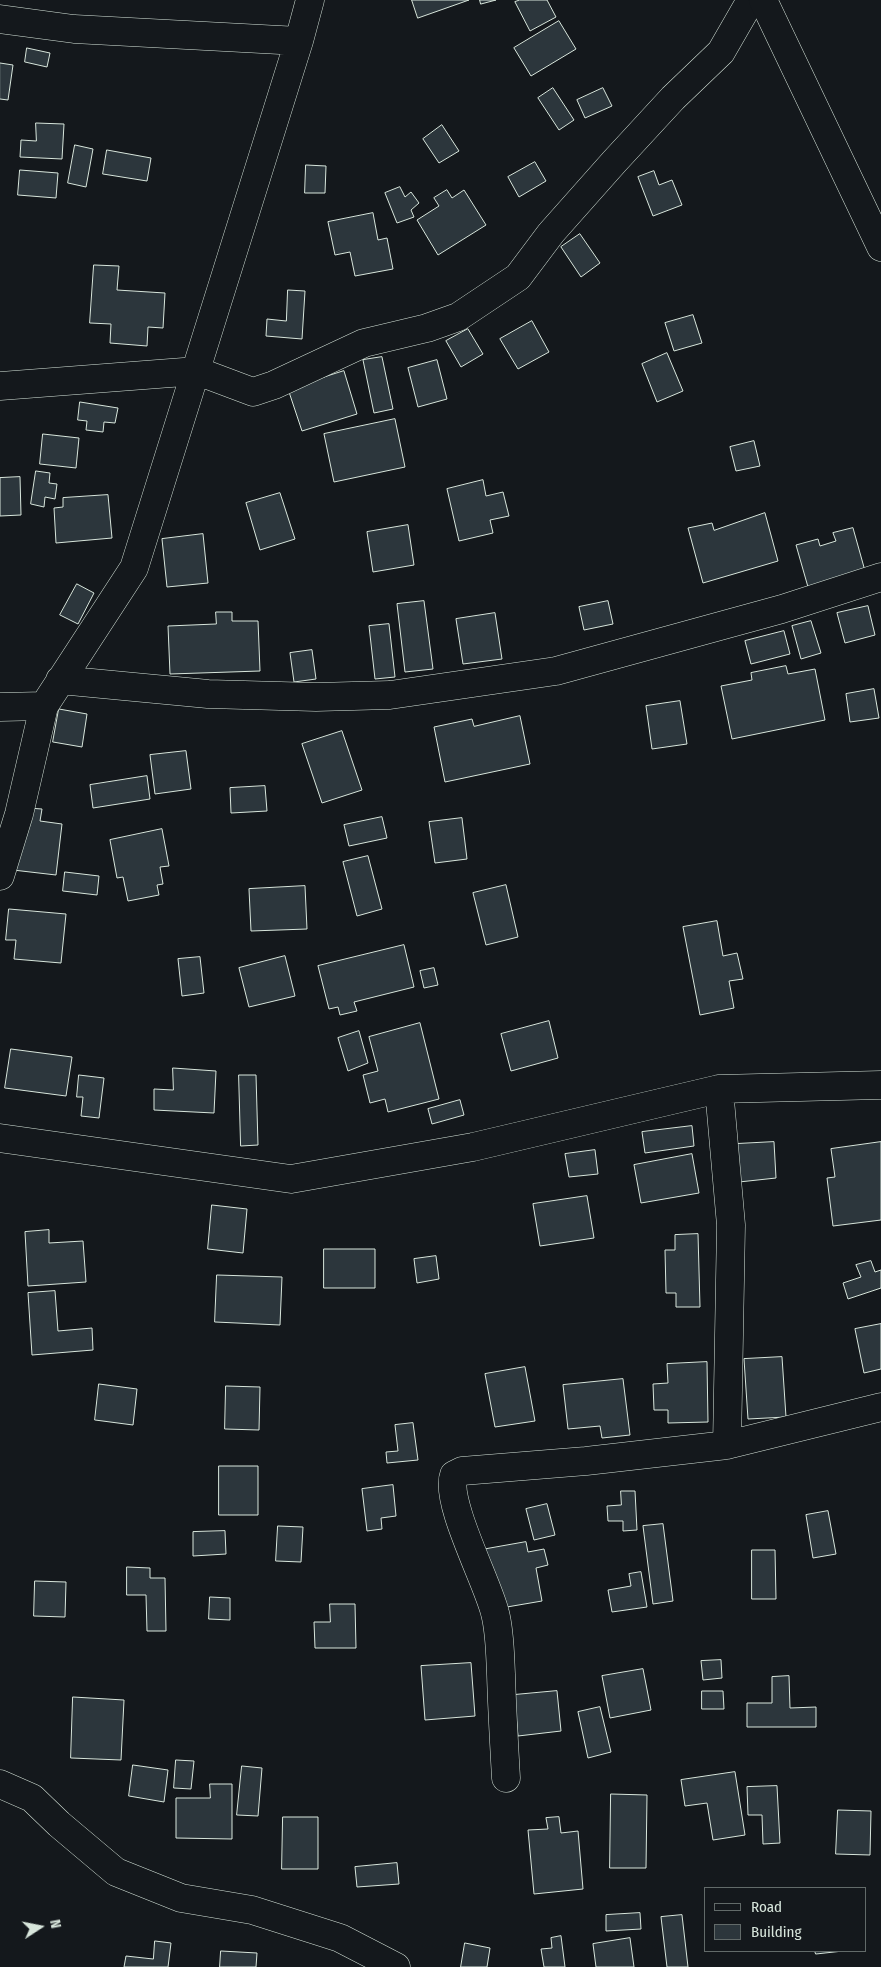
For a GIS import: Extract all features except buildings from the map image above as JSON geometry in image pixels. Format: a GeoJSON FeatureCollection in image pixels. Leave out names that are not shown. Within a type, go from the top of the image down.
{"type":"FeatureCollection","features":[{"type":"Feature","properties":{"kind":"street"},"geometry":{"type":"LineString","coordinates":[[0,876],[20,814],[44,706],[134,568],[197,371],[310,0]]}},
{"type":"Feature","properties":{"kind":"street"},"geometry":{"type":"LineString","coordinates":[[0,386],[197,371],[253,392],[274,385],[364,342],[427,328],[458,317],[518,277],[552,233],[614,162],[673,98],[721,52],[750,0]]}},
{"type":"Feature","properties":{"kind":"street"},"geometry":{"type":"LineString","coordinates":[[762,0],[881,247]]}},
{"type":"Feature","properties":{"kind":"street"},"geometry":{"type":"LineString","coordinates":[[0,19],[74,29],[299,41]]}},
{"type":"Feature","properties":{"kind":"street"},"geometry":{"type":"LineString","coordinates":[[60,680],[208,694],[316,697],[390,695],[556,671],[782,609],[881,577]]}},
{"type":"Feature","properties":{"kind":"street"},"geometry":{"type":"LineString","coordinates":[[0,707],[44,706]]}},
{"type":"Feature","properties":{"kind":"street"},"geometry":{"type":"LineString","coordinates":[[0,1138],[292,1179],[473,1147],[719,1089],[881,1085]]}},
{"type":"Feature","properties":{"kind":"street"},"geometry":{"type":"LineString","coordinates":[[719,1089],[731,1225],[727,1445]]}},
{"type":"Feature","properties":{"kind":"street"},"geometry":{"type":"LineString","coordinates":[[506,1778],[496,1613],[471,1552],[454,1499],[451,1483],[454,1475],[462,1471],[586,1461],[727,1445],[881,1407]]}},
{"type":"Feature","properties":{"kind":"street"},"geometry":{"type":"LineString","coordinates":[[0,1784],[32,1798],[59,1824],[116,1872],[181,1898],[252,1910],[340,1938],[396,1967]]}}]}
